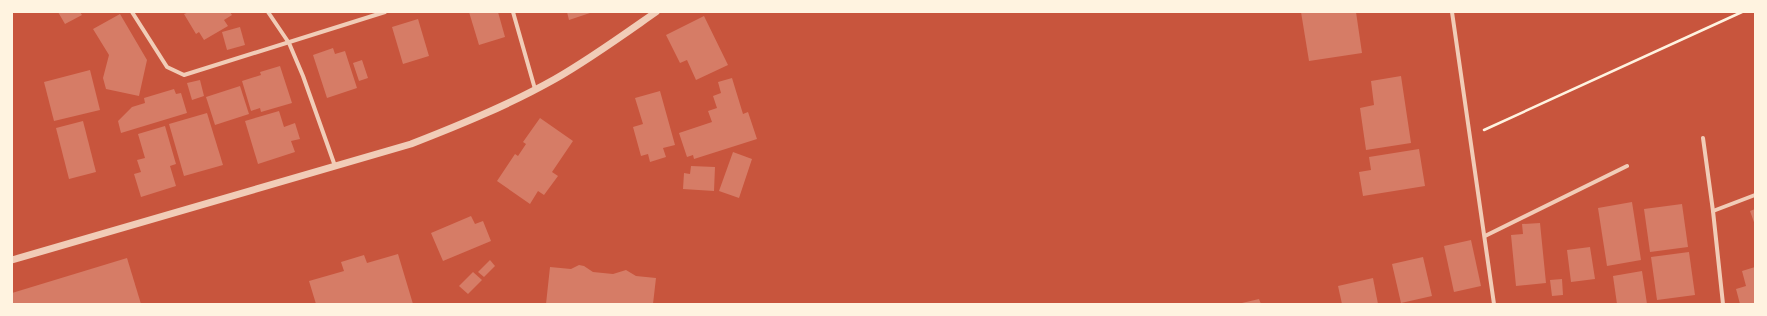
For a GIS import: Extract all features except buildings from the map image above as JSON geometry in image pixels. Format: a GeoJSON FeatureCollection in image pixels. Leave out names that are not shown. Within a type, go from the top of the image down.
{"type":"FeatureCollection","features":[{"type":"Feature","properties":{"kind":"street"},"geometry":{"type":"LineString","coordinates":[[132,12],[167,67],[184,75],[385,12]]}},
{"type":"Feature","properties":{"kind":"street"},"geometry":{"type":"LineString","coordinates":[[268,12],[289,43],[303,76],[335,166]]}},
{"type":"Feature","properties":{"kind":"street"},"geometry":{"type":"LineString","coordinates":[[513,12],[535,89]]}},
{"type":"Feature","properties":{"kind":"street"},"geometry":{"type":"LineString","coordinates":[[12,260],[335,166],[433,135],[476,119],[535,89],[609,45],[656,12]]}},
{"type":"Feature","properties":{"kind":"street"},"geometry":{"type":"LineString","coordinates":[[1452,12],[1494,304]]}},
{"type":"Feature","properties":{"kind":"street"},"geometry":{"type":"LineString","coordinates":[[1702,138],[1713,211],[1723,304]]}},
{"type":"Feature","properties":{"kind":"street"},"geometry":{"type":"LineString","coordinates":[[1485,236],[1627,166]]}},
{"type":"Feature","properties":{"kind":"street"},"geometry":{"type":"LineString","coordinates":[[1713,211],[1755,195]]}},
{"type":"Feature","properties":{"kind":"path"},"geometry":{"type":"LineString","coordinates":[[1470,136],[1742,12]]}}]}
